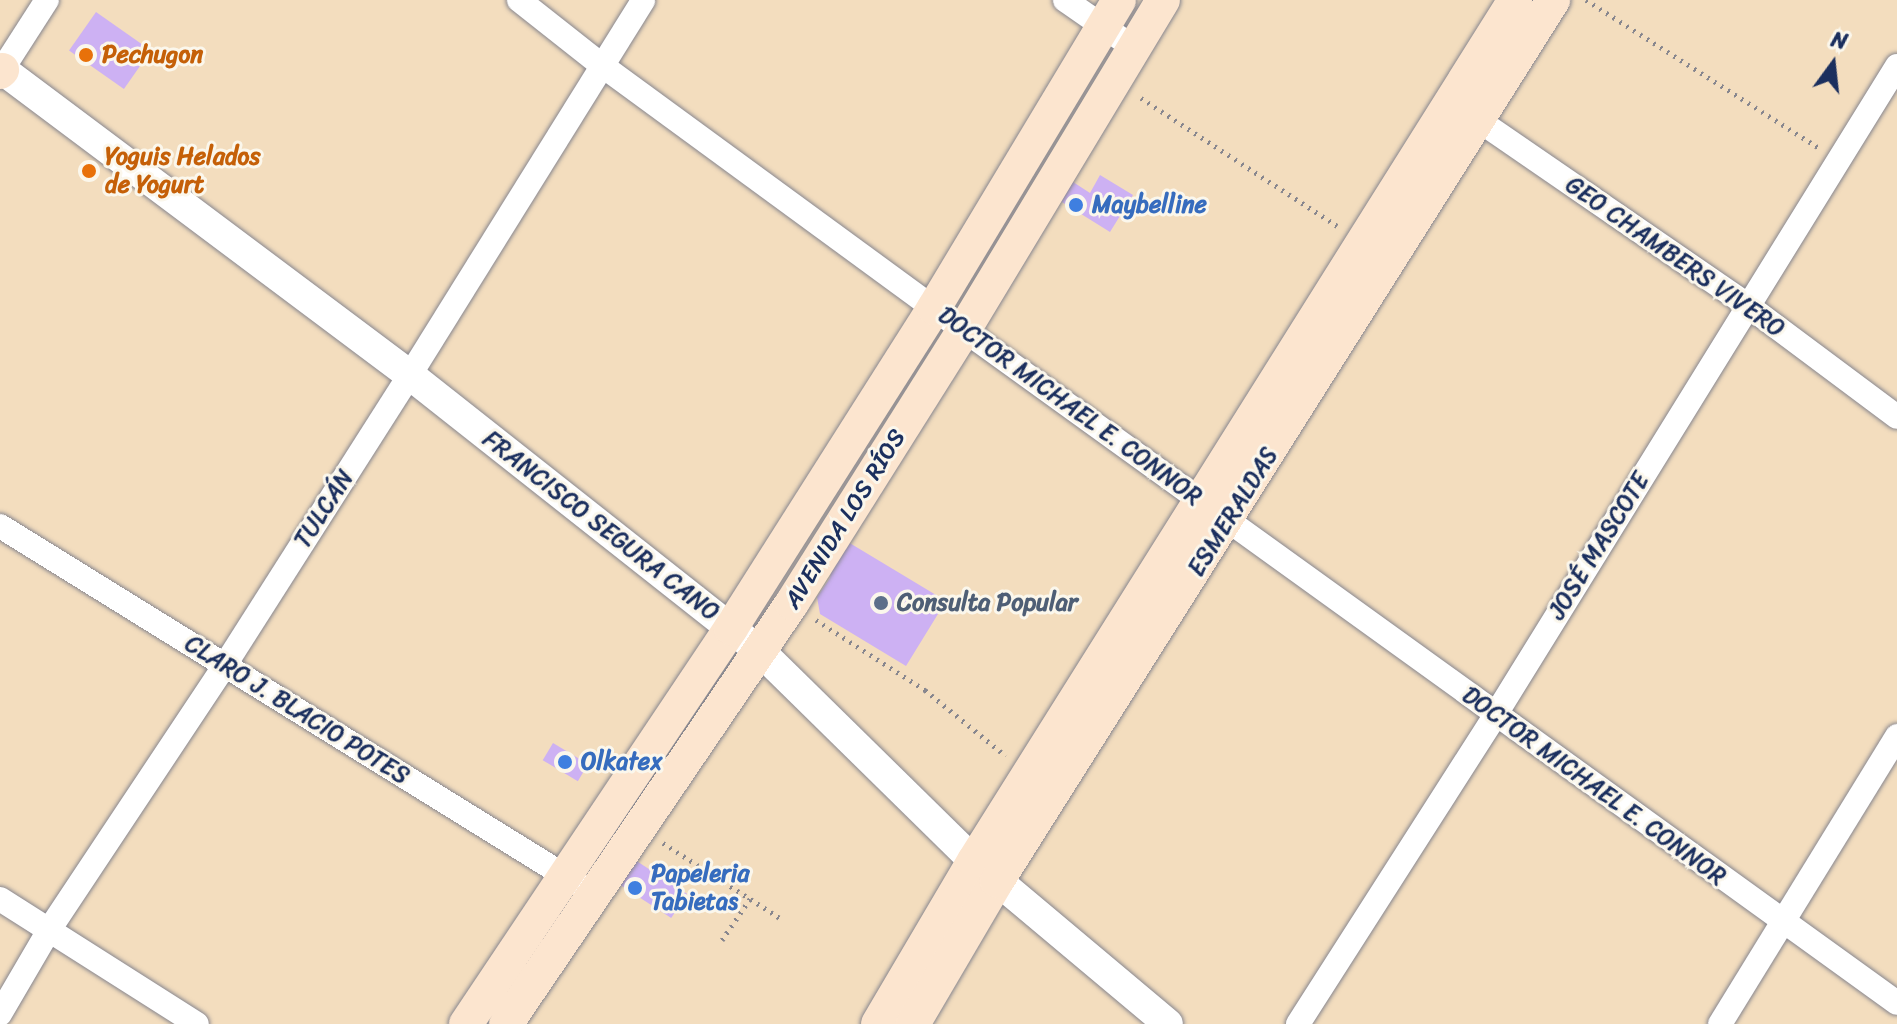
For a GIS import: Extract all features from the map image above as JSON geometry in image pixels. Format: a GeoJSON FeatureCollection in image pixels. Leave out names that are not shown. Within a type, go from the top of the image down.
{"type":"FeatureCollection","features":[{"type":"Feature","properties":{"kind":"main road","name":"AVENIDA LOS RÍOS"},"geometry":{"type":"LineString","coordinates":[[506,1024],[637,826],[792,603],[964,330],[1163,0]]}},
{"type":"Feature","properties":{"kind":"main road","name":"ESMERALDAS"},"geometry":{"type":"LineString","coordinates":[[878,1024],[985,871],[1215,511],[1363,243],[1515,0]]}},
{"type":"Feature","properties":{"kind":"main road","name":"ESMERALDAS"},"geometry":{"type":"LineString","coordinates":[[913,1024],[1029,774],[1215,511],[1479,121],[1553,0]]}},
{"type":"Feature","properties":{"kind":"main road","name":"AVENIDA LOS RÍOS"},"geometry":{"type":"LineString","coordinates":[[466,1024],[731,628],[934,308],[1111,12]]}},
{"type":"Feature","properties":{"kind":"street"},"geometry":{"type":"LineString","coordinates":[[1,70],[47,0]]}},
{"type":"Feature","properties":{"kind":"street","name":"DOCTOR MICHAEL E. CONNOR"},"geometry":{"type":"LineString","coordinates":[[519,0],[600,64],[964,330],[1783,924],[1897,1003]]}},
{"type":"Feature","properties":{"kind":"street","name":"TULCÁN"},"geometry":{"type":"LineString","coordinates":[[0,1014],[49,930],[225,665],[410,375],[600,64],[643,0]]}},
{"type":"Feature","properties":{"kind":"street"},"geometry":{"type":"LineString","coordinates":[[1065,0],[1111,12],[1133,47]]}},
{"type":"Feature","properties":{"kind":"street","name":"JOSÉ MASCOTE"},"geometry":{"type":"LineString","coordinates":[[1298,1024],[1496,714],[1897,66]]}},
{"type":"Feature","properties":{"kind":"street","name":"FRANCISCO SEGURA CANO"},"geometry":{"type":"LineString","coordinates":[[1,70],[410,375],[760,651],[985,871],[1168,1024]]}},
{"type":"Feature","properties":{"kind":"street","name":"GEO CHAMBERS VIVERO"},"geometry":{"type":"LineString","coordinates":[[1450,101],[1747,305],[1897,417]]}},
{"type":"Feature","properties":{"kind":"street","name":"CLARO J. BLACIO POTES"},"geometry":{"type":"LineString","coordinates":[[0,526],[594,894]]}},
{"type":"Feature","properties":{"kind":"street"},"geometry":{"type":"LineString","coordinates":[[1720,1024],[1897,736]]}},
{"type":"Feature","properties":{"kind":"street"},"geometry":{"type":"LineString","coordinates":[[0,899],[197,1024]]}},
{"type":"Feature","properties":{"kind":"path"},"geometry":{"type":"LineString","coordinates":[[1586,0],[1838,160]]}},
{"type":"Feature","properties":{"kind":"path"},"geometry":{"type":"LineString","coordinates":[[1114,79],[1363,243]]}},
{"type":"Feature","properties":{"kind":"path"},"geometry":{"type":"LineString","coordinates":[[792,603],[925,690],[1029,774]]}},
{"type":"Feature","properties":{"kind":"path"},"geometry":{"type":"LineString","coordinates":[[637,826],[780,918]]}},
{"type":"Feature","properties":{"kind":"path"},"geometry":{"type":"LineString","coordinates":[[722,940],[750,899]]}},
{"type":"Feature","properties":{"kind":"building"},"geometry":{"type":"Polygon","coordinates":[[[96,12],[151,50],[124,89],[69,51],[96,12]]]}},
{"type":"Feature","properties":{"kind":"building"},"geometry":{"type":"Polygon","coordinates":[[[1100,175],[1133,195],[1110,232],[1057,199],[1070,180],[1090,193],[1100,175]]]}},
{"type":"Feature","properties":{"kind":"building","name":"Consulta Popular"},"geometry":{"type":"Polygon","coordinates":[[[848,542],[946,601],[906,666],[820,614],[817,597],[830,578],[833,553],[848,542]]]}},
{"type":"Feature","properties":{"kind":"building","name":"Olkatex"},"geometry":{"type":"Polygon","coordinates":[[[553,743],[588,764],[578,781],[543,760],[553,743]]]}},
{"type":"Feature","properties":{"kind":"building"},"geometry":{"type":"Polygon","coordinates":[[[635,860],[687,894],[671,918],[619,884],[635,860]]]}},
{"type":"Feature","properties":{"kind":"place","name":"Pechugon"},"geometry":{"type":"Point","coordinates":[86,55]}},
{"type":"Feature","properties":{"kind":"place","name":"Yoguis Helados de Yogurt"},"geometry":{"type":"Point","coordinates":[89,171]}},
{"type":"Feature","properties":{"kind":"place","name":"Maybelline"},"geometry":{"type":"Point","coordinates":[1076,205]}},
{"type":"Feature","properties":{"kind":"place","name":"Consulta Popular"},"geometry":{"type":"Point","coordinates":[881,603]}},
{"type":"Feature","properties":{"kind":"place","name":"Olkatex"},"geometry":{"type":"Point","coordinates":[565,762]}},
{"type":"Feature","properties":{"kind":"place","name":"Papeleria Tabietas"},"geometry":{"type":"Point","coordinates":[635,888]}}]}
